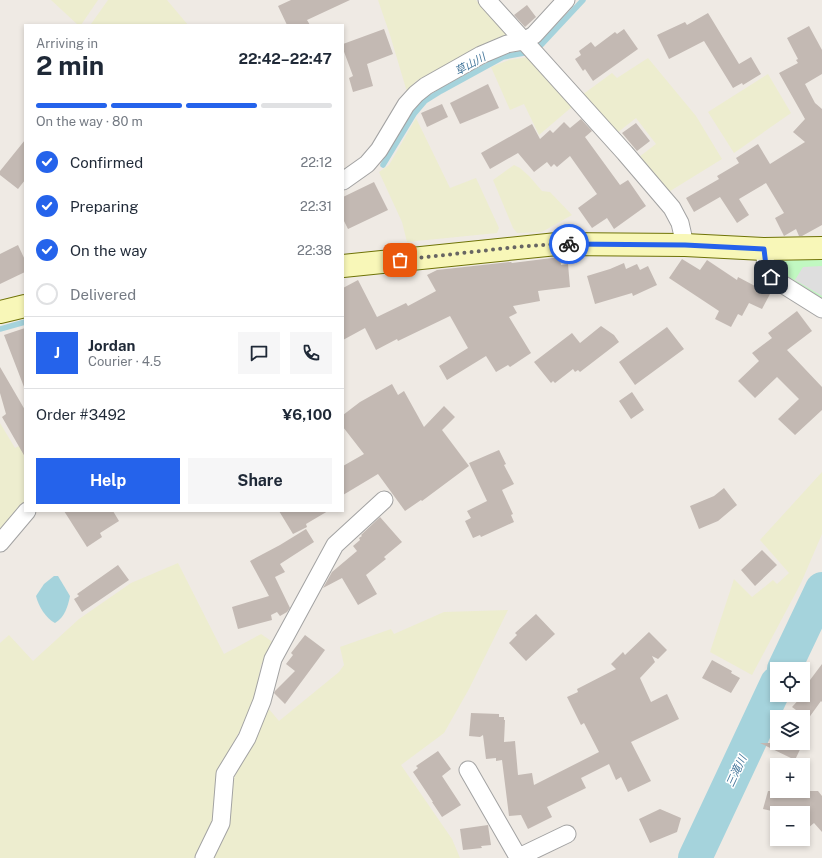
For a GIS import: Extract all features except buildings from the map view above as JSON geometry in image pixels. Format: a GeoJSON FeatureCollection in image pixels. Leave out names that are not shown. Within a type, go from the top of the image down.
{"type":"FeatureCollection","features":[{"type":"Feature","properties":{"kind":"main road"},"geometry":{"type":"LineString","coordinates":[[344,266],[556,244],[685,245],[764,249],[822,248]]}},
{"type":"Feature","properties":{"kind":"main road"},"geometry":{"type":"LineString","coordinates":[[0,312],[24,306]]}},
{"type":"Feature","properties":{"kind":"street"},"geometry":{"type":"LineString","coordinates":[[487,0],[626,153],[672,208],[680,223],[685,245]]}},
{"type":"Feature","properties":{"kind":"street"},"geometry":{"type":"LineString","coordinates":[[530,47],[534,35],[566,0]]}},
{"type":"Feature","properties":{"kind":"street"},"geometry":{"type":"LineString","coordinates":[[344,180],[367,164],[379,150],[406,105],[426,86],[481,55],[507,44],[530,47]]}},
{"type":"Feature","properties":{"kind":"street"},"geometry":{"type":"LineString","coordinates":[[764,249],[766,266],[771,277],[822,309]]}},
{"type":"Feature","properties":{"kind":"street"},"geometry":{"type":"LineString","coordinates":[[204,858],[221,822],[225,774],[247,738],[262,701],[273,659],[335,545],[384,500]]}},
{"type":"Feature","properties":{"kind":"street"},"geometry":{"type":"LineString","coordinates":[[0,543],[26,512]]}},
{"type":"Feature","properties":{"kind":"street"},"geometry":{"type":"LineString","coordinates":[[468,770],[518,858],[566,834]]}},
{"type":"Feature","properties":{"kind":"green space"},"geometry":{"type":"Polygon","coordinates":[[[51,0],[98,0],[82,24],[77,24],[51,0]]]}},
{"type":"Feature","properties":{"kind":"green space"},"geometry":{"type":"Polygon","coordinates":[[[108,0],[167,0],[187,24],[91,24],[108,0]]]}},
{"type":"Feature","properties":{"kind":"green space"},"geometry":{"type":"Polygon","coordinates":[[[378,0],[476,0],[506,32],[506,35],[476,48],[416,81],[407,92],[378,0]]]}},
{"type":"Feature","properties":{"kind":"green space"},"geometry":{"type":"Polygon","coordinates":[[[528,57],[573,106],[539,135],[524,104],[510,110],[491,67],[509,60],[528,57]]]}},
{"type":"Feature","properties":{"kind":"green space"},"geometry":{"type":"Polygon","coordinates":[[[648,58],[696,116],[722,159],[667,193],[639,157],[656,144],[636,118],[617,133],[582,95],[612,73],[617,78],[648,58]]]}},
{"type":"Feature","properties":{"kind":"green space"},"geometry":{"type":"Polygon","coordinates":[[[768,74],[791,113],[734,153],[708,112],[768,74]]]}},
{"type":"Feature","properties":{"kind":"green space"},"geometry":{"type":"Polygon","coordinates":[[[416,118],[450,188],[476,178],[499,228],[497,233],[407,242],[402,222],[379,172],[389,165],[416,118]]]}},
{"type":"Feature","properties":{"kind":"green space"},"geometry":{"type":"Polygon","coordinates":[[[514,165],[529,176],[542,191],[550,192],[572,215],[542,232],[517,233],[513,228],[493,180],[514,165]]]}},
{"type":"Feature","properties":{"kind":"green space"},"geometry":{"type":"Polygon","coordinates":[[[822,259],[822,298],[781,272],[775,261],[822,259]]]}},
{"type":"Feature","properties":{"kind":"green space"},"geometry":{"type":"Polygon","coordinates":[[[0,423],[15,448],[24,444],[24,504],[0,533],[0,423]]]}},
{"type":"Feature","properties":{"kind":"green space"},"geometry":{"type":"Polygon","coordinates":[[[822,472],[822,534],[801,583],[752,675],[710,652],[734,579],[752,597],[773,580],[777,584],[789,573],[760,540],[822,472]]]}},
{"type":"Feature","properties":{"kind":"green space"},"geometry":{"type":"Polygon","coordinates":[[[178,563],[224,654],[261,634],[274,643],[261,665],[254,700],[242,727],[217,772],[213,817],[209,831],[194,858],[0,858],[0,643],[9,635],[33,661],[79,619],[131,583],[178,563]]]}},
{"type":"Feature","properties":{"kind":"green space"},"geometry":{"type":"Polygon","coordinates":[[[508,610],[469,689],[444,733],[401,765],[452,839],[460,858],[213,858],[227,828],[233,780],[268,708],[279,721],[339,672],[344,665],[340,647],[391,629],[394,634],[444,612],[508,610]]]}},
{"type":"Feature","properties":{"kind":"shaded area"},"geometry":{"type":"Polygon","coordinates":[[[822,266],[822,296],[795,280],[803,267],[822,266]]]}},
{"type":"Feature","properties":{"kind":"water"},"geometry":{"type":"Polygon","coordinates":[[[54,576],[58,576],[70,596],[64,614],[55,623],[43,611],[36,596],[44,584],[54,576]]]}},
{"type":"Feature","properties":{"kind":"waterway","name":"草山川"},"geometry":{"type":"LineString","coordinates":[[383,165],[414,114],[425,101],[503,57],[524,53],[541,45],[583,0]]}},
{"type":"Feature","properties":{"kind":"waterway","name":"草山川"},"geometry":{"type":"LineString","coordinates":[[0,329],[24,322]]}},
{"type":"Feature","properties":{"kind":"waterway","name":"三滝川"},"geometry":{"type":"LineString","coordinates":[[787,662],[822,589]]}},
{"type":"Feature","properties":{"kind":"waterway","name":"三滝川"},"geometry":{"type":"LineString","coordinates":[[695,858],[770,698]]}},
{"type":"Feature","properties":{"kind":"way so far"},"geometry":{"type":"LineString","coordinates":[[400,260],[516,247],[569,244]]}},
{"type":"Feature","properties":{"kind":"route"},"geometry":{"type":"LineString","coordinates":[[569,244],[685,245],[764,249],[766,266],[771,277]]}}]}
